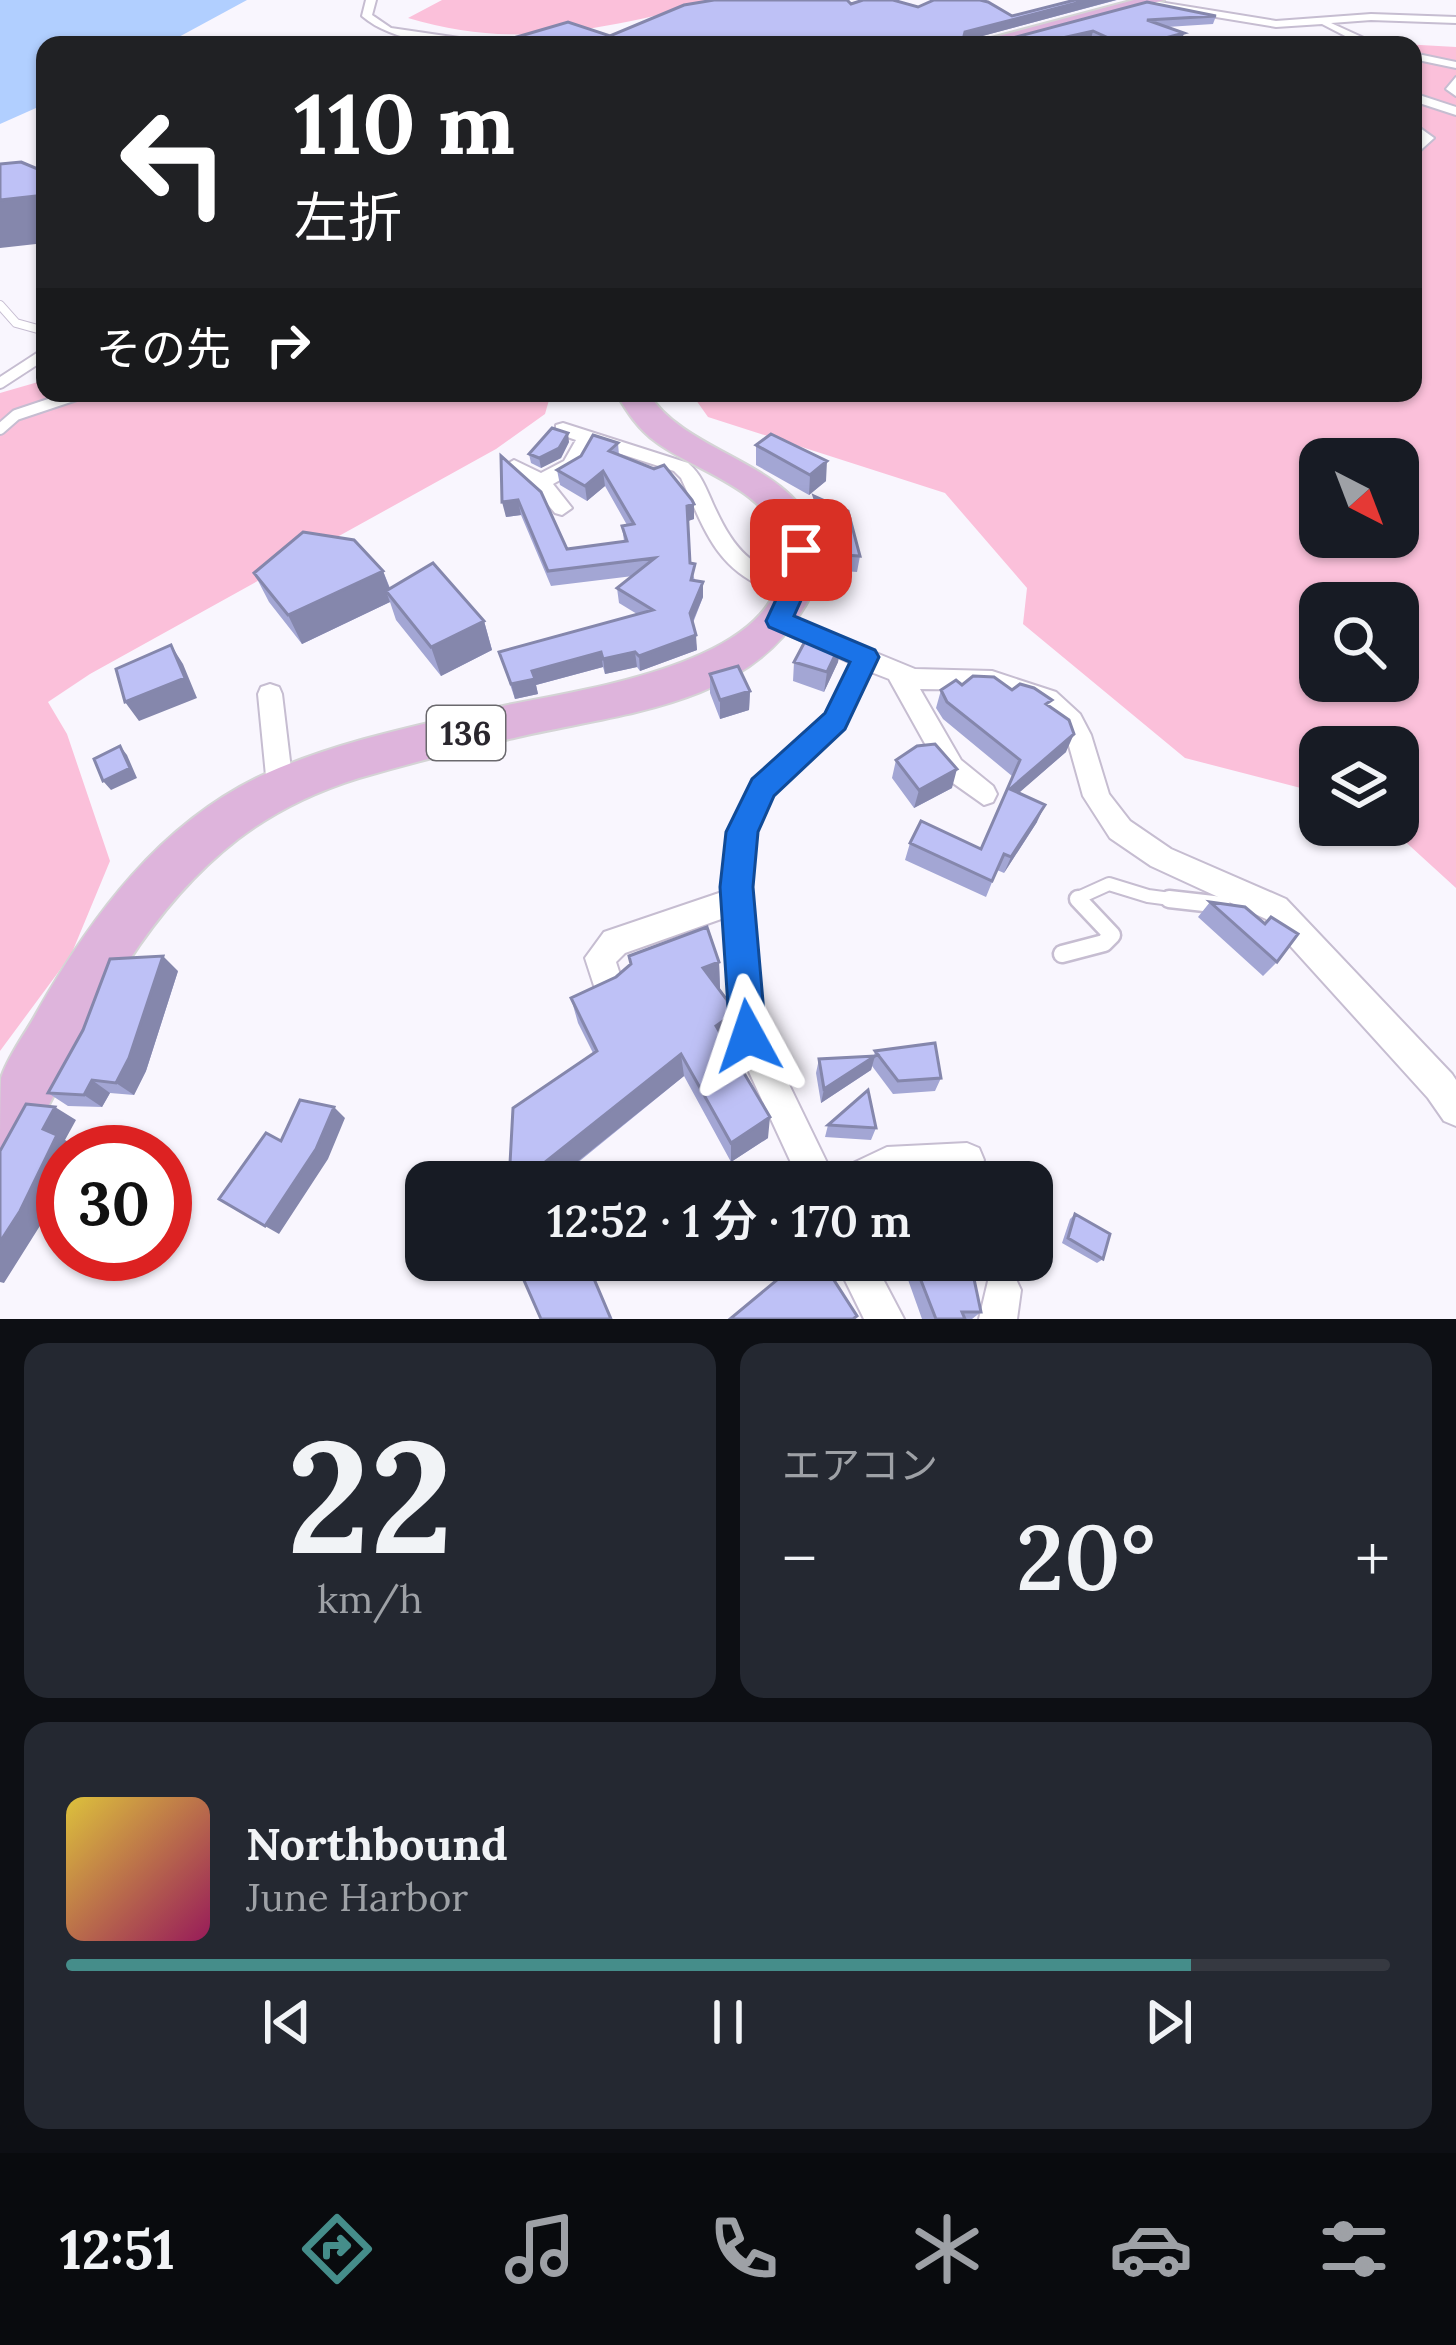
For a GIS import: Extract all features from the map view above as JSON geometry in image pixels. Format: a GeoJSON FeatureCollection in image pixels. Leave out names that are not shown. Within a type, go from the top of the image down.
{"type":"FeatureCollection","features":[{"type":"Feature","properties":{"kind":"highway"},"geometry":{"type":"LineString","coordinates":[[1011,36],[1151,1]]}},
{"type":"Feature","properties":{"kind":"highway"},"geometry":{"type":"LineString","coordinates":[[636,402],[656,426],[775,500],[796,530],[801,550],[787,606]]}},
{"type":"Feature","properties":{"kind":"highway","name":"136"},"geometry":{"type":"LineString","coordinates":[[0,1139],[80,992],[136,904],[196,840],[280,786],[350,762],[660,687],[737,656],[787,606]]}},
{"type":"Feature","properties":{"kind":"street"},"geometry":{"type":"LineString","coordinates":[[371,0],[367,16],[384,30],[431,36]]}},
{"type":"Feature","properties":{"kind":"street"},"geometry":{"type":"LineString","coordinates":[[1151,1],[1276,24],[1456,20]]}},
{"type":"Feature","properties":{"kind":"street"},"geometry":{"type":"LineString","coordinates":[[1382,19],[1410,30],[1456,34]]}},
{"type":"Feature","properties":{"kind":"street"},"geometry":{"type":"LineString","coordinates":[[1324,24],[1354,36]]}},
{"type":"Feature","properties":{"kind":"street"},"geometry":{"type":"LineString","coordinates":[[1422,58],[1456,65]]}},
{"type":"Feature","properties":{"kind":"street"},"geometry":{"type":"LineString","coordinates":[[1456,81],[1452,89],[1456,92]]}},
{"type":"Feature","properties":{"kind":"street"},"geometry":{"type":"LineString","coordinates":[[1422,100],[1456,111]]}},
{"type":"Feature","properties":{"kind":"street"},"geometry":{"type":"LineString","coordinates":[[563,429],[681,467],[690,475],[727,558],[787,606],[866,657],[916,680],[983,680],[1045,697],[1058,706],[1080,739],[1102,808],[1114,823],[1154,855],[1249,891],[1276,909],[1455,1106]]}},
{"type":"Feature","properties":{"kind":"street"},"geometry":{"type":"LineString","coordinates":[[540,482],[572,465],[588,436]]}},
{"type":"Feature","properties":{"kind":"street"},"geometry":{"type":"LineString","coordinates":[[514,466],[540,482],[562,508]]}},
{"type":"Feature","properties":{"kind":"street"},"geometry":{"type":"LineString","coordinates":[[808,1161],[748,1036],[737,900],[742,832],[763,788],[835,721],[866,657]]}},
{"type":"Feature","properties":{"kind":"street"},"geometry":{"type":"LineString","coordinates":[[897,671],[952,768],[984,794]]}},
{"type":"Feature","properties":{"kind":"street"},"geometry":{"type":"LineString","coordinates":[[270,694],[280,786]]}},
{"type":"Feature","properties":{"kind":"street"},"geometry":{"type":"LineString","coordinates":[[609,987],[600,958],[615,942],[737,900]]}},
{"type":"Feature","properties":{"kind":"street"},"geometry":{"type":"LineString","coordinates":[[947,1161],[967,1160]]}},
{"type":"Feature","properties":{"kind":"street"},"geometry":{"type":"LineString","coordinates":[[864,1281],[885,1319]]}},
{"type":"Feature","properties":{"kind":"lane"},"geometry":{"type":"LineString","coordinates":[[0,305],[16,322],[36,329]]}},
{"type":"Feature","properties":{"kind":"lane"},"geometry":{"type":"LineString","coordinates":[[0,383],[36,360]]}},
{"type":"Feature","properties":{"kind":"lane"},"geometry":{"type":"LineString","coordinates":[[0,429],[16,415],[55,402]]}},
{"type":"Feature","properties":{"kind":"lane"},"geometry":{"type":"LineString","coordinates":[[1062,954],[1104,943],[1112,935],[1078,898],[1109,884],[1148,896],[1246,911],[1313,952]]}},
{"type":"Feature","properties":{"kind":"shaded area"},"geometry":{"type":"Polygon","coordinates":[[[442,0],[725,0],[567,32],[490,33],[408,18],[442,0]]]}},
{"type":"Feature","properties":{"kind":"shaded area"},"geometry":{"type":"Polygon","coordinates":[[[1422,45],[1456,47],[1456,888],[1410,846],[1419,846],[1419,726],[1299,726],[1299,788],[1185,758],[1023,624],[1027,588],[945,493],[708,417],[697,402],[1422,402],[1422,45]]]}},
{"type":"Feature","properties":{"kind":"shaded area"},"geometry":{"type":"Polygon","coordinates":[[[36,383],[36,402],[548,402],[545,414],[496,449],[90,674],[48,702],[67,734],[110,861],[71,955],[0,1051],[0,393],[36,383]]]}},
{"type":"Feature","properties":{"kind":"water"},"geometry":{"type":"Polygon","coordinates":[[[0,0],[247,0],[181,36],[36,36],[36,108],[0,124],[0,0]]]}},
{"type":"Feature","properties":{"kind":"building"},"geometry":{"type":"Polygon","coordinates":[[[714,0],[847,0],[851,4],[893,0],[918,7],[934,0],[980,0],[1012,16],[1088,0],[964,36],[610,36],[684,5],[714,0]]]}},
{"type":"Feature","properties":{"kind":"building"},"geometry":{"type":"Polygon","coordinates":[[[1147,2],[1216,16],[1147,20],[1184,33],[1173,36],[1104,36],[1093,31],[1020,36],[1147,2]]]}},
{"type":"Feature","properties":{"kind":"building"},"geometry":{"type":"Polygon","coordinates":[[[568,22],[610,36],[520,36],[568,22]]]}},
{"type":"Feature","properties":{"kind":"building"},"geometry":{"type":"Polygon","coordinates":[[[21,162],[36,168],[36,196],[0,200],[0,164],[21,162]]]}},
{"type":"Feature","properties":{"kind":"building"},"geometry":{"type":"Polygon","coordinates":[[[552,428],[568,433],[559,448],[539,458],[529,454],[552,428]]]}},
{"type":"Feature","properties":{"kind":"building"},"geometry":{"type":"Polygon","coordinates":[[[771,434],[827,461],[810,475],[756,445],[771,434]]]}},
{"type":"Feature","properties":{"kind":"building"},"geometry":{"type":"Polygon","coordinates":[[[593,435],[618,443],[609,451],[654,469],[664,465],[692,500],[694,504],[687,506],[690,563],[695,564],[691,580],[703,582],[690,613],[696,635],[639,656],[635,652],[603,659],[601,652],[532,671],[535,679],[511,684],[499,652],[653,610],[617,588],[655,558],[548,571],[518,500],[502,502],[501,456],[541,492],[567,549],[627,541],[622,526],[634,524],[603,471],[585,486],[557,470],[581,456],[593,435]]]}},
{"type":"Feature","properties":{"kind":"building"},"geometry":{"type":"Polygon","coordinates":[[[814,496],[848,511],[860,556],[844,555],[844,565],[823,564],[825,529],[814,496]]]}},
{"type":"Feature","properties":{"kind":"building"},"geometry":{"type":"Polygon","coordinates":[[[303,532],[354,540],[383,571],[288,615],[254,573],[303,532]]]}},
{"type":"Feature","properties":{"kind":"building"},"geometry":{"type":"Polygon","coordinates":[[[433,563],[484,621],[431,647],[386,591],[433,563]]]}},
{"type":"Feature","properties":{"kind":"building"},"geometry":{"type":"Polygon","coordinates":[[[811,630],[841,643],[827,672],[794,662],[811,630]]]}},
{"type":"Feature","properties":{"kind":"building"},"geometry":{"type":"Polygon","coordinates":[[[171,645],[185,678],[125,702],[116,669],[171,645]]]}},
{"type":"Feature","properties":{"kind":"building"},"geometry":{"type":"Polygon","coordinates":[[[738,666],[750,691],[720,700],[710,674],[738,666]]]}},
{"type":"Feature","properties":{"kind":"building"},"geometry":{"type":"Polygon","coordinates":[[[973,676],[994,677],[1012,690],[1020,684],[1034,688],[1052,700],[1046,704],[1069,720],[1074,734],[1010,789],[1045,805],[1011,857],[1004,854],[992,881],[910,843],[921,821],[981,849],[1020,760],[947,702],[941,690],[956,680],[962,685],[973,676]]]}},
{"type":"Feature","properties":{"kind":"building"},"geometry":{"type":"Polygon","coordinates":[[[935,744],[957,769],[919,790],[896,760],[917,746],[935,744]]]}},
{"type":"Feature","properties":{"kind":"building"},"geometry":{"type":"Polygon","coordinates":[[[120,746],[130,768],[103,781],[94,759],[120,746]]]}},
{"type":"Feature","properties":{"kind":"building"},"geometry":{"type":"Polygon","coordinates":[[[1210,902],[1245,907],[1265,924],[1271,917],[1298,934],[1277,962],[1210,902]]]}},
{"type":"Feature","properties":{"kind":"building"},"geometry":{"type":"Polygon","coordinates":[[[707,927],[719,962],[703,968],[727,1000],[730,1016],[716,1026],[770,1117],[731,1143],[681,1054],[547,1161],[510,1161],[513,1108],[597,1051],[571,998],[616,977],[631,964],[629,956],[707,927]]]}},
{"type":"Feature","properties":{"kind":"building"},"geometry":{"type":"Polygon","coordinates":[[[163,956],[116,1083],[92,1080],[84,1095],[48,1093],[83,1030],[110,959],[163,956]]]}},
{"type":"Feature","properties":{"kind":"building"},"geometry":{"type":"Polygon","coordinates":[[[935,1043],[941,1078],[898,1081],[875,1051],[935,1043]]]}},
{"type":"Feature","properties":{"kind":"building"},"geometry":{"type":"Polygon","coordinates":[[[875,1056],[824,1089],[819,1059],[875,1056]]]}},
{"type":"Feature","properties":{"kind":"building"},"geometry":{"type":"Polygon","coordinates":[[[868,1090],[876,1128],[828,1125],[868,1090]]]}},
{"type":"Feature","properties":{"kind":"building"},"geometry":{"type":"Polygon","coordinates":[[[300,1100],[334,1107],[316,1149],[265,1226],[219,1199],[266,1133],[281,1141],[300,1100]]]}},
{"type":"Feature","properties":{"kind":"building"},"geometry":{"type":"Polygon","coordinates":[[[26,1104],[55,1107],[45,1125],[36,1125],[36,1178],[0,1242],[0,1151],[26,1104]]]}},
{"type":"Feature","properties":{"kind":"building"},"geometry":{"type":"Polygon","coordinates":[[[1075,1214],[1110,1234],[1103,1259],[1068,1238],[1075,1214]]]}},
{"type":"Feature","properties":{"kind":"building"},"geometry":{"type":"Polygon","coordinates":[[[524,1281],[595,1281],[611,1319],[541,1319],[524,1281]]]}},
{"type":"Feature","properties":{"kind":"building"},"geometry":{"type":"Polygon","coordinates":[[[776,1281],[834,1281],[857,1316],[853,1319],[730,1319],[776,1281]]]}},
{"type":"Feature","properties":{"kind":"building"},"geometry":{"type":"Polygon","coordinates":[[[921,1281],[974,1281],[981,1312],[962,1312],[965,1319],[936,1319],[921,1281]]]}},
{"type":"Feature","properties":{"kind":"route"},"geometry":{"type":"LineString","coordinates":[[748,1036],[736,887],[742,832],[763,788],[835,721],[866,657],[779,621],[800,576],[801,550]]}}]}
